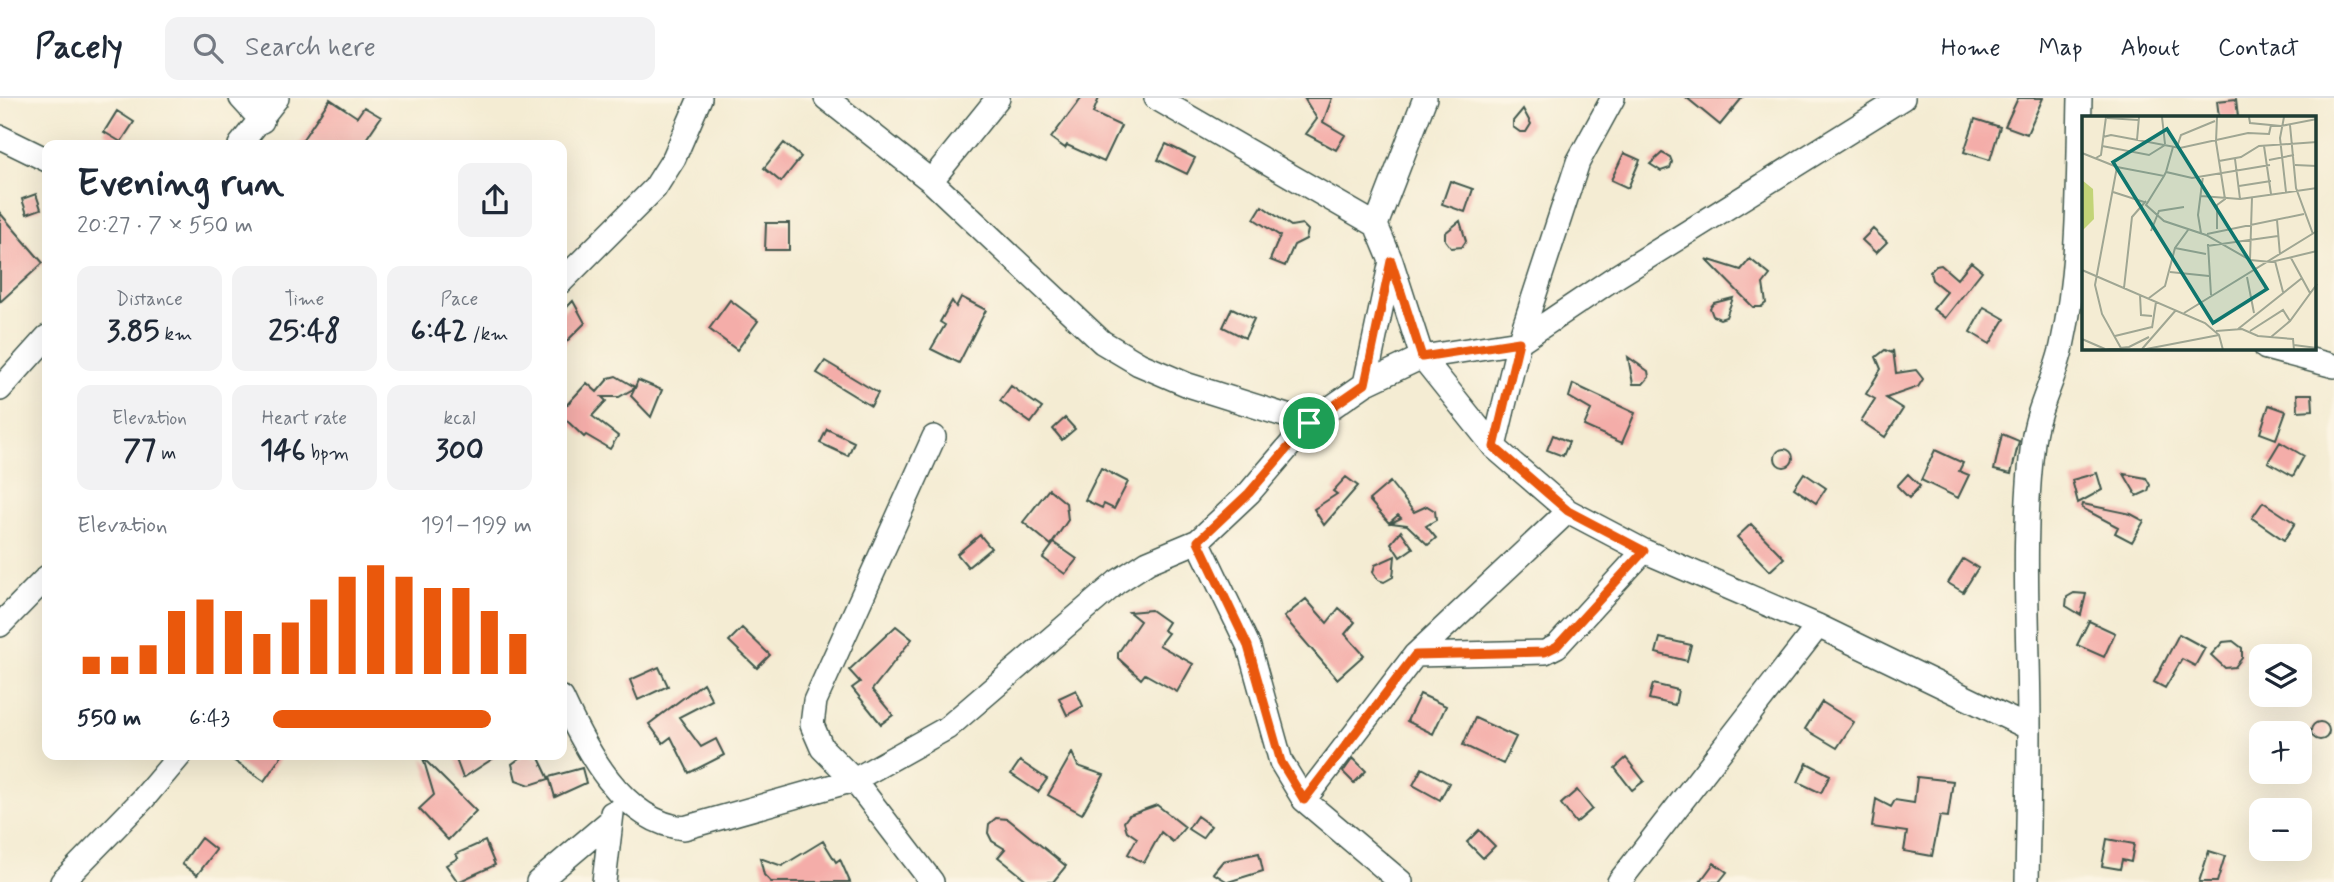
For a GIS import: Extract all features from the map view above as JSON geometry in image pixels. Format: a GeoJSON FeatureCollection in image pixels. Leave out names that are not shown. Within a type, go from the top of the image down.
{"type":"FeatureCollection","features":[{"type":"Feature","properties":{"kind":"street"},"geometry":{"type":"LineString","coordinates":[[241,98],[262,121]]}},
{"type":"Feature","properties":{"kind":"street"},"geometry":{"type":"LineString","coordinates":[[245,140],[262,121],[277,98]]}},
{"type":"Feature","properties":{"kind":"street"},"geometry":{"type":"LineString","coordinates":[[567,276],[655,188],[674,158],[700,98]]}},
{"type":"Feature","properties":{"kind":"street"},"geometry":{"type":"LineString","coordinates":[[826,98],[931,181],[1102,342],[1139,364],[1188,385],[1309,423]]}},
{"type":"Feature","properties":{"kind":"street"},"geometry":{"type":"LineString","coordinates":[[931,181],[998,98]]}},
{"type":"Feature","properties":{"kind":"street"},"geometry":{"type":"LineString","coordinates":[[1156,98],[1376,225],[1391,261],[1422,357],[1494,447],[1568,511],[1644,551],[1818,626],[2029,728]]}},
{"type":"Feature","properties":{"kind":"street"},"geometry":{"type":"LineString","coordinates":[[1376,225],[1425,98]]}},
{"type":"Feature","properties":{"kind":"street"},"geometry":{"type":"LineString","coordinates":[[1494,447],[1519,342],[1578,162],[1613,98]]}},
{"type":"Feature","properties":{"kind":"street"},"geometry":{"type":"LineString","coordinates":[[567,707],[618,794],[656,822],[684,828],[854,780],[947,728],[1117,582],[1148,562],[1198,541],[1249,493],[1309,423],[1365,384],[1422,357],[1519,342],[1611,280],[1903,98]]}},
{"type":"Feature","properties":{"kind":"street"},"geometry":{"type":"LineString","coordinates":[[2027,882],[2029,728],[2025,589],[2032,442],[2038,414],[2062,348],[2080,239],[2080,98]]}},
{"type":"Feature","properties":{"kind":"street"},"geometry":{"type":"LineString","coordinates":[[0,137],[42,158]]}},
{"type":"Feature","properties":{"kind":"street"},"geometry":{"type":"LineString","coordinates":[[1365,384],[1391,261]]}},
{"type":"Feature","properties":{"kind":"street"},"geometry":{"type":"LineString","coordinates":[[0,389],[42,343]]}},
{"type":"Feature","properties":{"kind":"street"},"geometry":{"type":"LineString","coordinates":[[2274,350],[2334,366]]}},
{"type":"Feature","properties":{"kind":"street"},"geometry":{"type":"LineString","coordinates":[[932,882],[854,780],[822,748],[812,725],[816,701],[934,437]]}},
{"type":"Feature","properties":{"kind":"street"},"geometry":{"type":"LineString","coordinates":[[1304,800],[1415,655],[1568,511]]}},
{"type":"Feature","properties":{"kind":"street"},"geometry":{"type":"LineString","coordinates":[[1198,541],[1248,646],[1281,762],[1304,800],[1401,882]]}},
{"type":"Feature","properties":{"kind":"street"},"geometry":{"type":"LineString","coordinates":[[1415,655],[1545,652],[1557,646],[1644,551]]}},
{"type":"Feature","properties":{"kind":"street"},"geometry":{"type":"LineString","coordinates":[[0,625],[42,582]]}},
{"type":"Feature","properties":{"kind":"street"},"geometry":{"type":"LineString","coordinates":[[1619,882],[1818,626]]}},
{"type":"Feature","properties":{"kind":"street"},"geometry":{"type":"LineString","coordinates":[[74,879],[176,760]]}},
{"type":"Feature","properties":{"kind":"street"},"geometry":{"type":"LineString","coordinates":[[604,882],[610,821],[618,794]]}},
{"type":"Feature","properties":{"kind":"street"},"geometry":{"type":"LineString","coordinates":[[538,882],[610,821]]}},
{"type":"Feature","properties":{"kind":"building"},"geometry":{"type":"Polygon","coordinates":[[[1081,98],[1099,98],[1093,113],[1121,126],[1104,162],[1067,145],[1065,148],[1051,138],[1081,98]]]}},
{"type":"Feature","properties":{"kind":"building"},"geometry":{"type":"Polygon","coordinates":[[[1304,98],[1332,98],[1323,122],[1345,135],[1336,150],[1306,134],[1317,119],[1304,98]]]}},
{"type":"Feature","properties":{"kind":"building"},"geometry":{"type":"Polygon","coordinates":[[[1687,98],[1742,98],[1720,125],[1687,98]]]}},
{"type":"Feature","properties":{"kind":"building"},"geometry":{"type":"Polygon","coordinates":[[[2018,98],[2043,98],[2027,134],[2005,126],[2018,98]]]}},
{"type":"Feature","properties":{"kind":"building"},"geometry":{"type":"Polygon","coordinates":[[[330,99],[357,117],[364,107],[381,117],[365,140],[302,140],[330,99]]]}},
{"type":"Feature","properties":{"kind":"building"},"geometry":{"type":"Polygon","coordinates":[[[2236,99],[2238,116],[2219,116],[2217,101],[2236,99]]]}},
{"type":"Feature","properties":{"kind":"building"},"geometry":{"type":"Polygon","coordinates":[[[1523,109],[1531,124],[1526,132],[1520,132],[1513,127],[1513,121],[1523,109]]]}},
{"type":"Feature","properties":{"kind":"building"},"geometry":{"type":"Polygon","coordinates":[[[117,111],[134,122],[122,140],[104,132],[117,111]]]}},
{"type":"Feature","properties":{"kind":"building"},"geometry":{"type":"Polygon","coordinates":[[[1975,119],[2000,127],[1990,160],[1964,152],[1975,119]]]}},
{"type":"Feature","properties":{"kind":"building"},"geometry":{"type":"Polygon","coordinates":[[[784,143],[801,157],[781,182],[764,168],[784,143]]]}},
{"type":"Feature","properties":{"kind":"building"},"geometry":{"type":"Polygon","coordinates":[[[1166,144],[1195,158],[1187,174],[1158,160],[1166,144]]]}},
{"type":"Feature","properties":{"kind":"building"},"geometry":{"type":"Polygon","coordinates":[[[1624,153],[1640,160],[1628,188],[1611,180],[1624,153]]]}},
{"type":"Feature","properties":{"kind":"building"},"geometry":{"type":"Polygon","coordinates":[[[1662,153],[1670,157],[1672,162],[1670,168],[1661,171],[1650,164],[1662,153]]]}},
{"type":"Feature","properties":{"kind":"building"},"geometry":{"type":"Polygon","coordinates":[[[1450,181],[1473,189],[1465,212],[1442,204],[1450,181]]]}},
{"type":"Feature","properties":{"kind":"building"},"geometry":{"type":"Polygon","coordinates":[[[36,194],[41,209],[27,214],[22,199],[36,194]]]}},
{"type":"Feature","properties":{"kind":"building"},"geometry":{"type":"Polygon","coordinates":[[[1262,206],[1291,226],[1302,224],[1308,230],[1306,239],[1294,245],[1285,266],[1270,260],[1280,236],[1254,219],[1262,206]]]}},
{"type":"Feature","properties":{"kind":"building"},"geometry":{"type":"Polygon","coordinates":[[[0,213],[42,264],[0,302],[0,213]]]}},
{"type":"Feature","properties":{"kind":"building"},"geometry":{"type":"Polygon","coordinates":[[[1460,221],[1466,241],[1462,247],[1451,248],[1445,240],[1445,233],[1460,221]]]}},
{"type":"Feature","properties":{"kind":"building"},"geometry":{"type":"Polygon","coordinates":[[[766,223],[789,223],[789,250],[765,250],[766,223]]]}},
{"type":"Feature","properties":{"kind":"building"},"geometry":{"type":"Polygon","coordinates":[[[1873,229],[1887,242],[1876,253],[1862,240],[1873,229]]]}},
{"type":"Feature","properties":{"kind":"building"},"geometry":{"type":"Polygon","coordinates":[[[1706,259],[1741,270],[1750,259],[1770,275],[1763,284],[1766,303],[1761,307],[1753,307],[1706,259]]]}},
{"type":"Feature","properties":{"kind":"building"},"geometry":{"type":"Polygon","coordinates":[[[1971,262],[1982,271],[1945,318],[1933,309],[1947,292],[1932,280],[1930,272],[1941,265],[1957,279],[1971,262]]]}},
{"type":"Feature","properties":{"kind":"building"},"geometry":{"type":"Polygon","coordinates":[[[961,297],[986,310],[959,363],[931,349],[945,325],[940,322],[952,301],[956,307],[961,297]]]}},
{"type":"Feature","properties":{"kind":"building"},"geometry":{"type":"Polygon","coordinates":[[[1733,298],[1726,317],[1720,319],[1713,316],[1710,308],[1714,303],[1733,298]]]}},
{"type":"Feature","properties":{"kind":"building"},"geometry":{"type":"Polygon","coordinates":[[[730,300],[758,321],[737,350],[709,329],[730,300]]]}},
{"type":"Feature","properties":{"kind":"building"},"geometry":{"type":"Polygon","coordinates":[[[573,301],[585,323],[567,341],[567,307],[573,301]]]}},
{"type":"Feature","properties":{"kind":"building"},"geometry":{"type":"Polygon","coordinates":[[[1984,307],[2005,319],[1990,344],[1970,332],[1984,307]]]}},
{"type":"Feature","properties":{"kind":"building"},"geometry":{"type":"Polygon","coordinates":[[[1232,308],[1254,319],[1245,338],[1223,327],[1232,308]]]}},
{"type":"Feature","properties":{"kind":"building"},"geometry":{"type":"Polygon","coordinates":[[[1885,350],[1892,353],[1893,350],[1896,373],[1916,370],[1923,379],[1918,387],[1886,398],[1903,409],[1885,437],[1861,421],[1875,399],[1866,394],[1881,369],[1876,357],[1885,350]]]}},
{"type":"Feature","properties":{"kind":"building"},"geometry":{"type":"Polygon","coordinates":[[[1628,357],[1648,371],[1649,377],[1643,384],[1633,384],[1628,357]]]}},
{"type":"Feature","properties":{"kind":"building"},"geometry":{"type":"Polygon","coordinates":[[[825,361],[878,393],[871,406],[817,373],[825,361]]]}},
{"type":"Feature","properties":{"kind":"building"},"geometry":{"type":"Polygon","coordinates":[[[616,376],[635,387],[638,380],[662,390],[651,417],[631,396],[635,388],[619,397],[602,397],[606,401],[592,416],[618,436],[610,449],[586,435],[584,437],[567,421],[567,405],[587,383],[597,392],[609,378],[616,376]]]}},
{"type":"Feature","properties":{"kind":"building"},"geometry":{"type":"Polygon","coordinates":[[[1573,384],[1635,413],[1622,443],[1584,426],[1591,410],[1569,397],[1573,384]]]}},
{"type":"Feature","properties":{"kind":"building"},"geometry":{"type":"Polygon","coordinates":[[[1011,386],[1042,408],[1031,423],[1000,401],[1011,386]]]}},
{"type":"Feature","properties":{"kind":"building"},"geometry":{"type":"Polygon","coordinates":[[[2297,394],[2312,394],[2313,410],[2298,411],[2297,394]]]}},
{"type":"Feature","properties":{"kind":"building"},"geometry":{"type":"Polygon","coordinates":[[[2269,405],[2286,411],[2276,439],[2260,433],[2269,405]]]}},
{"type":"Feature","properties":{"kind":"building"},"geometry":{"type":"Polygon","coordinates":[[[1065,418],[1075,429],[1062,440],[1053,429],[1065,418]]]}},
{"type":"Feature","properties":{"kind":"building"},"geometry":{"type":"Polygon","coordinates":[[[827,429],[854,442],[848,456],[820,443],[827,429]]]}},
{"type":"Feature","properties":{"kind":"building"},"geometry":{"type":"Polygon","coordinates":[[[2002,434],[2019,441],[2011,474],[1994,470],[2002,434]]]}},
{"type":"Feature","properties":{"kind":"building"},"geometry":{"type":"Polygon","coordinates":[[[1553,435],[1569,442],[1563,456],[1547,450],[1553,435]]]}},
{"type":"Feature","properties":{"kind":"building"},"geometry":{"type":"Polygon","coordinates":[[[2280,442],[2304,456],[2293,476],[2268,462],[2280,442]]]}},
{"type":"Feature","properties":{"kind":"building"},"geometry":{"type":"Polygon","coordinates":[[[1780,449],[1788,449],[1793,458],[1791,465],[1780,467],[1775,462],[1775,454],[1780,449]]]}},
{"type":"Feature","properties":{"kind":"building"},"geometry":{"type":"Polygon","coordinates":[[[1935,450],[1963,463],[1959,471],[1969,475],[1958,498],[1921,480],[1935,450]]]}},
{"type":"Feature","properties":{"kind":"building"},"geometry":{"type":"Polygon","coordinates":[[[1101,468],[1128,482],[1114,509],[1104,504],[1102,508],[1085,500],[1101,468]]]}},
{"type":"Feature","properties":{"kind":"building"},"geometry":{"type":"Polygon","coordinates":[[[1804,473],[1826,488],[1816,503],[1794,488],[1804,473]]]}},
{"type":"Feature","properties":{"kind":"building"},"geometry":{"type":"Polygon","coordinates":[[[2097,473],[2102,490],[2078,503],[2072,480],[2097,473]]]}},
{"type":"Feature","properties":{"kind":"building"},"geometry":{"type":"Polygon","coordinates":[[[1908,474],[1920,486],[1909,498],[1897,486],[1908,474]]]}},
{"type":"Feature","properties":{"kind":"building"},"geometry":{"type":"Polygon","coordinates":[[[2124,474],[2146,478],[2150,485],[2148,491],[2137,496],[2124,474]]]}},
{"type":"Feature","properties":{"kind":"building"},"geometry":{"type":"Polygon","coordinates":[[[1346,477],[1358,486],[1324,525],[1314,509],[1337,494],[1333,491],[1346,477]]]}},
{"type":"Feature","properties":{"kind":"building"},"geometry":{"type":"Polygon","coordinates":[[[1390,482],[1414,512],[1427,506],[1435,511],[1436,520],[1426,526],[1436,538],[1428,545],[1407,525],[1391,523],[1401,518],[1398,515],[1389,523],[1369,500],[1390,482]]]}},
{"type":"Feature","properties":{"kind":"building"},"geometry":{"type":"Polygon","coordinates":[[[1049,489],[1066,503],[1068,520],[1051,545],[1023,522],[1049,489]]]}},
{"type":"Feature","properties":{"kind":"building"},"geometry":{"type":"Polygon","coordinates":[[[2263,502],[2295,523],[2284,540],[2252,518],[2263,502]]]}},
{"type":"Feature","properties":{"kind":"building"},"geometry":{"type":"Polygon","coordinates":[[[2083,504],[2131,514],[2144,521],[2132,542],[2115,533],[2118,527],[2082,508],[2083,504]]]}},
{"type":"Feature","properties":{"kind":"building"},"geometry":{"type":"Polygon","coordinates":[[[1751,524],[1784,558],[1770,571],[1737,537],[1751,524]]]}},
{"type":"Feature","properties":{"kind":"building"},"geometry":{"type":"Polygon","coordinates":[[[1401,531],[1413,548],[1400,557],[1391,543],[1401,531]]]}},
{"type":"Feature","properties":{"kind":"building"},"geometry":{"type":"Polygon","coordinates":[[[980,535],[991,548],[968,567],[957,554],[980,535]]]}},
{"type":"Feature","properties":{"kind":"building"},"geometry":{"type":"Polygon","coordinates":[[[1054,543],[1077,559],[1065,574],[1043,558],[1054,543]]]}},
{"type":"Feature","properties":{"kind":"building"},"geometry":{"type":"Polygon","coordinates":[[[1395,556],[1393,577],[1384,582],[1378,580],[1373,572],[1375,565],[1395,556]]]}},
{"type":"Feature","properties":{"kind":"building"},"geometry":{"type":"Polygon","coordinates":[[[1963,559],[1978,568],[1963,592],[1948,583],[1963,559]]]}},
{"type":"Feature","properties":{"kind":"building"},"geometry":{"type":"Polygon","coordinates":[[[2074,593],[2086,594],[2081,615],[2066,606],[2067,597],[2074,593]]]}},
{"type":"Feature","properties":{"kind":"building"},"geometry":{"type":"Polygon","coordinates":[[[1306,599],[1327,623],[1339,608],[1355,622],[1345,634],[1364,655],[1337,679],[1284,617],[1306,599]]]}},
{"type":"Feature","properties":{"kind":"building"},"geometry":{"type":"Polygon","coordinates":[[[1151,610],[1168,622],[1163,630],[1168,633],[1159,645],[1193,664],[1177,692],[1145,674],[1141,679],[1118,658],[1118,653],[1140,621],[1129,612],[1151,610]]]}},
{"type":"Feature","properties":{"kind":"building"},"geometry":{"type":"Polygon","coordinates":[[[2089,621],[2115,633],[2104,657],[2077,645],[2089,621]]]}},
{"type":"Feature","properties":{"kind":"building"},"geometry":{"type":"Polygon","coordinates":[[[896,626],[912,639],[872,690],[893,715],[881,724],[852,688],[860,682],[849,670],[896,626]]]}},
{"type":"Feature","properties":{"kind":"building"},"geometry":{"type":"Polygon","coordinates":[[[742,628],[770,655],[757,668],[729,641],[742,628]]]}},
{"type":"Feature","properties":{"kind":"building"},"geometry":{"type":"Polygon","coordinates":[[[2179,634],[2205,648],[2195,666],[2182,659],[2165,688],[2154,682],[2179,634]]]}},
{"type":"Feature","properties":{"kind":"building"},"geometry":{"type":"Polygon","coordinates":[[[1660,638],[1691,645],[1687,661],[1656,653],[1660,638]]]}},
{"type":"Feature","properties":{"kind":"building"},"geometry":{"type":"Polygon","coordinates":[[[2233,641],[2242,648],[2242,658],[2235,667],[2225,668],[2211,655],[2223,642],[2233,641]]]}},
{"type":"Feature","properties":{"kind":"building"},"geometry":{"type":"Polygon","coordinates":[[[659,667],[668,686],[638,700],[630,680],[659,667]]]}},
{"type":"Feature","properties":{"kind":"building"},"geometry":{"type":"Polygon","coordinates":[[[703,683],[712,700],[679,717],[701,747],[716,739],[724,755],[689,773],[671,737],[663,743],[649,724],[703,683]]]}},
{"type":"Feature","properties":{"kind":"building"},"geometry":{"type":"Polygon","coordinates":[[[1653,684],[1678,690],[1675,705],[1649,699],[1653,684]]]}},
{"type":"Feature","properties":{"kind":"building"},"geometry":{"type":"Polygon","coordinates":[[[1076,690],[1083,706],[1067,715],[1059,698],[1076,690]]]}},
{"type":"Feature","properties":{"kind":"building"},"geometry":{"type":"Polygon","coordinates":[[[1420,694],[1446,706],[1433,734],[1407,721],[1420,694]]]}},
{"type":"Feature","properties":{"kind":"building"},"geometry":{"type":"Polygon","coordinates":[[[1822,702],[1854,722],[1837,748],[1805,729],[1822,702]]]}},
{"type":"Feature","properties":{"kind":"building"},"geometry":{"type":"Polygon","coordinates":[[[1475,718],[1516,737],[1503,764],[1463,745],[1475,718]]]}},
{"type":"Feature","properties":{"kind":"building"},"geometry":{"type":"Polygon","coordinates":[[[2317,723],[2323,723],[2328,728],[2328,734],[2323,739],[2317,739],[2312,734],[2312,728],[2317,723]]]}},
{"type":"Feature","properties":{"kind":"building"},"geometry":{"type":"Polygon","coordinates":[[[1072,753],[1078,766],[1104,775],[1082,814],[1048,795],[1072,753]]]}},
{"type":"Feature","properties":{"kind":"building"},"geometry":{"type":"Polygon","coordinates":[[[1353,758],[1366,771],[1354,783],[1343,772],[1353,758]]]}},
{"type":"Feature","properties":{"kind":"building"},"geometry":{"type":"Polygon","coordinates":[[[1626,758],[1644,781],[1632,790],[1615,768],[1626,758]]]}},
{"type":"Feature","properties":{"kind":"building"},"geometry":{"type":"Polygon","coordinates":[[[233,760],[279,760],[264,781],[233,760]]]}},
{"type":"Feature","properties":{"kind":"building"},"geometry":{"type":"Polygon","coordinates":[[[424,760],[476,811],[448,840],[419,809],[434,795],[424,760]]]}},
{"type":"Feature","properties":{"kind":"building"},"geometry":{"type":"Polygon","coordinates":[[[456,760],[491,760],[463,778],[456,760]]]}},
{"type":"Feature","properties":{"kind":"building"},"geometry":{"type":"Polygon","coordinates":[[[517,760],[540,760],[549,779],[530,785],[516,780],[512,764],[517,760]]]}},
{"type":"Feature","properties":{"kind":"building"},"geometry":{"type":"Polygon","coordinates":[[[1020,761],[1047,779],[1038,792],[1011,774],[1020,761]]]}},
{"type":"Feature","properties":{"kind":"building"},"geometry":{"type":"Polygon","coordinates":[[[1807,763],[1830,775],[1821,793],[1798,782],[1807,763]]]}},
{"type":"Feature","properties":{"kind":"building"},"geometry":{"type":"Polygon","coordinates":[[[582,768],[586,783],[555,797],[549,777],[582,768]]]}},
{"type":"Feature","properties":{"kind":"building"},"geometry":{"type":"Polygon","coordinates":[[[1422,768],[1449,783],[1440,800],[1413,785],[1422,768]]]}},
{"type":"Feature","properties":{"kind":"building"},"geometry":{"type":"Polygon","coordinates":[[[1917,777],[1953,781],[1948,817],[1940,816],[1932,856],[1904,851],[1907,832],[1872,827],[1876,799],[1891,807],[1895,800],[1914,803],[1917,777]]]}},
{"type":"Feature","properties":{"kind":"building"},"geometry":{"type":"Polygon","coordinates":[[[1577,790],[1592,809],[1576,823],[1561,804],[1577,790]]]}},
{"type":"Feature","properties":{"kind":"building"},"geometry":{"type":"Polygon","coordinates":[[[1157,805],[1185,827],[1173,842],[1161,832],[1144,863],[1128,854],[1137,838],[1127,831],[1124,822],[1129,815],[1157,805]]]}},
{"type":"Feature","properties":{"kind":"building"},"geometry":{"type":"Polygon","coordinates":[[[1197,816],[1211,826],[1202,838],[1188,829],[1197,816]]]}},
{"type":"Feature","properties":{"kind":"building"},"geometry":{"type":"Polygon","coordinates":[[[996,818],[1008,819],[1066,866],[1053,882],[1029,882],[998,857],[1005,849],[992,841],[988,833],[989,824],[996,818]]]}},
{"type":"Feature","properties":{"kind":"building"},"geometry":{"type":"Polygon","coordinates":[[[1479,830],[1495,846],[1483,858],[1467,842],[1479,830]]]}},
{"type":"Feature","properties":{"kind":"building"},"geometry":{"type":"Polygon","coordinates":[[[201,838],[216,850],[197,875],[182,864],[201,838]]]}},
{"type":"Feature","properties":{"kind":"building"},"geometry":{"type":"Polygon","coordinates":[[[2107,839],[2134,844],[2131,862],[2122,860],[2120,869],[2102,866],[2107,839]]]}},
{"type":"Feature","properties":{"kind":"building"},"geometry":{"type":"Polygon","coordinates":[[[485,841],[495,865],[458,882],[446,865],[458,858],[456,854],[485,841]]]}},
{"type":"Feature","properties":{"kind":"building"},"geometry":{"type":"Polygon","coordinates":[[[823,841],[836,862],[840,859],[850,882],[771,882],[764,875],[760,858],[782,866],[823,841]]]}},
{"type":"Feature","properties":{"kind":"building"},"geometry":{"type":"Polygon","coordinates":[[[2209,851],[2225,856],[2217,882],[2199,882],[2209,851]]]}},
{"type":"Feature","properties":{"kind":"building"},"geometry":{"type":"Polygon","coordinates":[[[1259,853],[1263,871],[1228,882],[1213,873],[1223,861],[1259,853]]]}},
{"type":"Feature","properties":{"kind":"building"},"geometry":{"type":"Polygon","coordinates":[[[1714,863],[1727,872],[1719,882],[1700,882],[1714,863]]]}},
{"type":"Feature","properties":{"kind":"route"},"geometry":{"type":"LineString","coordinates":[[1391,261],[1422,357],[1519,342],[1494,447],[1568,511],[1644,551],[1557,646],[1545,652],[1415,655],[1304,800],[1281,762],[1248,646],[1198,541],[1249,493],[1309,423],[1365,384],[1391,261]]}}]}
